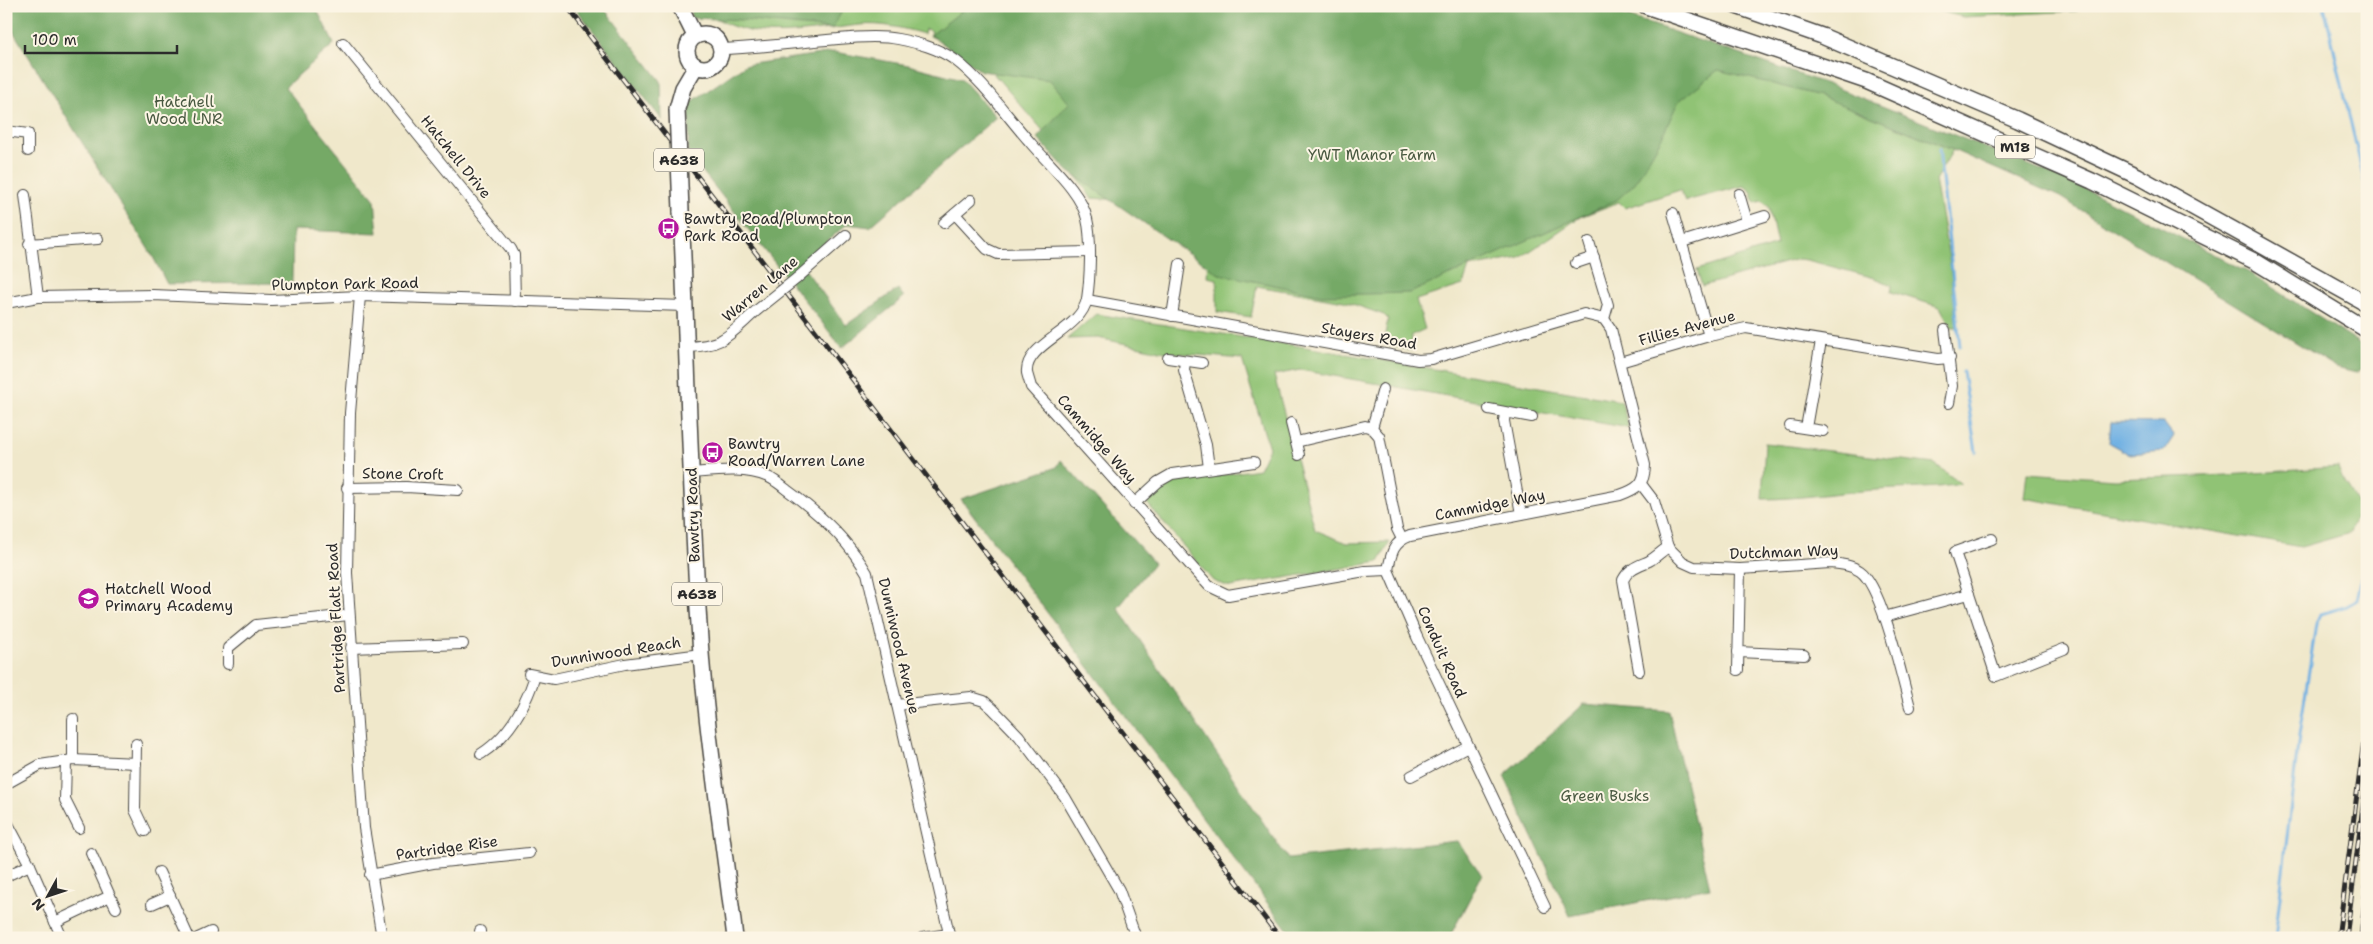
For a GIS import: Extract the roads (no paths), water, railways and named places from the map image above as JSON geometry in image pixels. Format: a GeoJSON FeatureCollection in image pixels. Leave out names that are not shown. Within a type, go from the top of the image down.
{"type":"FeatureCollection","features":[{"type":"Feature","properties":{"kind":"highway"},"geometry":{"type":"LineString","coordinates":[[680,6],[695,36]]}},
{"type":"Feature","properties":{"kind":"highway","name":"M18"},"geometry":{"type":"LineString","coordinates":[[1646,6],[1866,81],[2092,181],[2256,262],[2366,330]]}},
{"type":"Feature","properties":{"kind":"highway","name":"M18"},"geometry":{"type":"LineString","coordinates":[[1736,6],[1822,36],[2018,120],[2137,176],[2366,304]]}},
{"type":"Feature","properties":{"kind":"highway"},"geometry":{"type":"LineString","coordinates":[[703,34],[712,35],[718,41],[721,49],[719,59],[714,65],[703,68],[696,66],[689,60],[687,51],[689,42],[695,36],[703,34]]}},
{"type":"Feature","properties":{"kind":"highway","name":"Bawtry Road"},"geometry":{"type":"LineString","coordinates":[[696,66],[682,88],[677,109],[686,306],[686,347],[701,654],[735,938]]}},
{"type":"Feature","properties":{"kind":"street","name":"Cammidge Way"},"geometry":{"type":"LineString","coordinates":[[721,49],[858,37],[896,38],[929,46],[970,73],[1076,195],[1088,220],[1087,300],[1081,314],[1073,323],[1030,358],[1027,371],[1031,387],[1209,586],[1228,595],[1365,571],[1388,570]]}},
{"type":"Feature","properties":{"kind":"street","name":"Hatchell Drive"},"geometry":{"type":"LineString","coordinates":[[343,43],[511,249],[514,255],[515,301]]}},
{"type":"Feature","properties":{"kind":"street"},"geometry":{"type":"LineString","coordinates":[[6,131],[28,134],[28,151]]}},
{"type":"Feature","properties":{"kind":"street"},"geometry":{"type":"LineString","coordinates":[[1739,194],[1747,221]]}},
{"type":"Feature","properties":{"kind":"street"},"geometry":{"type":"LineString","coordinates":[[25,195],[29,244],[38,297]]}},
{"type":"Feature","properties":{"kind":"street"},"geometry":{"type":"LineString","coordinates":[[944,223],[971,200]]}},
{"type":"Feature","properties":{"kind":"street"},"geometry":{"type":"LineString","coordinates":[[1673,213],[1709,336]]}},
{"type":"Feature","properties":{"kind":"street"},"geometry":{"type":"LineString","coordinates":[[955,214],[987,249],[998,254],[1089,252]]}},
{"type":"Feature","properties":{"kind":"street"},"geometry":{"type":"LineString","coordinates":[[1682,242],[1765,216]]}},
{"type":"Feature","properties":{"kind":"street","name":"Warren Lane"},"geometry":{"type":"LineString","coordinates":[[686,347],[706,347],[720,342],[796,279],[846,234]]}},
{"type":"Feature","properties":{"kind":"street"},"geometry":{"type":"LineString","coordinates":[[29,244],[98,239]]}},
{"type":"Feature","properties":{"kind":"street"},"geometry":{"type":"LineString","coordinates":[[1589,242],[1608,305],[1604,319],[1611,329],[1645,465],[1645,476],[1641,484]]}},
{"type":"Feature","properties":{"kind":"street"},"geometry":{"type":"LineString","coordinates":[[1576,263],[1594,257]]}},
{"type":"Feature","properties":{"kind":"street"},"geometry":{"type":"LineString","coordinates":[[1172,316],[1180,264]]}},
{"type":"Feature","properties":{"kind":"street","name":"Plumpton Park Road"},"geometry":{"type":"LineString","coordinates":[[6,303],[38,297],[159,295],[272,300],[360,296],[686,306]]}},
{"type":"Feature","properties":{"kind":"street","name":"Partridge Flatt Road"},"geometry":{"type":"LineString","coordinates":[[360,296],[350,413],[347,488],[348,615],[364,828],[370,875],[382,938]]}},
{"type":"Feature","properties":{"kind":"street","name":"Stayers Road"},"geometry":{"type":"LineString","coordinates":[[1087,300],[1418,360],[1431,359],[1584,314],[1604,319]]}},
{"type":"Feature","properties":{"kind":"street","name":"Fillies Avenue"},"geometry":{"type":"LineString","coordinates":[[1620,362],[1709,336],[1746,328],[1938,359],[1950,358]]}},
{"type":"Feature","properties":{"kind":"street"},"geometry":{"type":"LineString","coordinates":[[1945,330],[1952,386],[1950,403]]}},
{"type":"Feature","properties":{"kind":"street"},"geometry":{"type":"LineString","coordinates":[[1806,428],[1822,341]]}},
{"type":"Feature","properties":{"kind":"street"},"geometry":{"type":"LineString","coordinates":[[1168,358],[1202,363]]}},
{"type":"Feature","properties":{"kind":"street"},"geometry":{"type":"LineString","coordinates":[[1185,361],[1184,370],[1206,445],[1209,468]]}},
{"type":"Feature","properties":{"kind":"street"},"geometry":{"type":"LineString","coordinates":[[1372,428],[1383,389]]}},
{"type":"Feature","properties":{"kind":"street"},"geometry":{"type":"LineString","coordinates":[[1489,409],[1532,417]]}},
{"type":"Feature","properties":{"kind":"street"},"geometry":{"type":"LineString","coordinates":[[1506,413],[1504,421],[1521,514]]}},
{"type":"Feature","properties":{"kind":"street"},"geometry":{"type":"LineString","coordinates":[[1291,423],[1299,455]]}},
{"type":"Feature","properties":{"kind":"street"},"geometry":{"type":"LineString","coordinates":[[1296,442],[1364,426],[1372,428],[1378,436],[1397,529],[1402,539],[1395,546],[1388,570]]}},
{"type":"Feature","properties":{"kind":"street"},"geometry":{"type":"LineString","coordinates":[[1790,426],[1823,431]]}},
{"type":"Feature","properties":{"kind":"street"},"geometry":{"type":"LineString","coordinates":[[1134,504],[1158,482],[1172,474],[1254,462]]}},
{"type":"Feature","properties":{"kind":"street","name":"Dunniwood Avenue"},"geometry":{"type":"LineString","coordinates":[[692,473],[745,471],[769,477],[816,514],[855,552],[867,573],[949,936]]}},
{"type":"Feature","properties":{"kind":"street","name":"Cammidge Way"},"geometry":{"type":"LineString","coordinates":[[1402,539],[1620,495],[1632,491],[1641,484]]}},
{"type":"Feature","properties":{"kind":"street","name":"Dutchman Way"},"geometry":{"type":"LineString","coordinates":[[1641,484],[1654,501],[1668,546],[1683,562],[1694,567],[1700,569],[1740,569],[1830,563],[1851,567],[1860,571],[1868,579],[1884,617],[1910,707]]}},
{"type":"Feature","properties":{"kind":"street","name":"Stone Croft"},"geometry":{"type":"LineString","coordinates":[[347,488],[406,487],[458,490]]}},
{"type":"Feature","properties":{"kind":"street"},"geometry":{"type":"LineString","coordinates":[[1992,539],[1955,552],[1996,676],[2064,649]]}},
{"type":"Feature","properties":{"kind":"street"},"geometry":{"type":"LineString","coordinates":[[1639,671],[1623,580],[1627,572],[1648,562],[1668,546]]}},
{"type":"Feature","properties":{"kind":"street"},"geometry":{"type":"LineString","coordinates":[[1738,670],[1740,569]]}},
{"type":"Feature","properties":{"kind":"street","name":"Conduit Road"},"geometry":{"type":"LineString","coordinates":[[1388,570],[1468,746],[1545,907]]}},
{"type":"Feature","properties":{"kind":"street"},"geometry":{"type":"LineString","coordinates":[[1884,617],[1969,594]]}},
{"type":"Feature","properties":{"kind":"street"},"geometry":{"type":"LineString","coordinates":[[228,664],[228,648],[256,625],[348,615]]}},
{"type":"Feature","properties":{"kind":"street"},"geometry":{"type":"LineString","coordinates":[[351,648],[463,644]]}},
{"type":"Feature","properties":{"kind":"street"},"geometry":{"type":"LineString","coordinates":[[1738,652],[1804,655]]}},
{"type":"Feature","properties":{"kind":"street","name":"Dunniwood Reach"},"geometry":{"type":"LineString","coordinates":[[481,754],[500,741],[518,716],[528,697],[532,675],[554,678],[625,664],[701,654]]}},
{"type":"Feature","properties":{"kind":"street"},"geometry":{"type":"LineString","coordinates":[[898,704],[971,697],[984,701],[993,709],[1019,736],[1065,797],[1118,890],[1136,938]]}},
{"type":"Feature","properties":{"kind":"street"},"geometry":{"type":"LineString","coordinates":[[73,719],[65,800],[79,828]]}},
{"type":"Feature","properties":{"kind":"street"},"geometry":{"type":"LineString","coordinates":[[136,744],[135,810],[145,831]]}},
{"type":"Feature","properties":{"kind":"street"},"geometry":{"type":"LineString","coordinates":[[1411,776],[1468,746]]}},
{"type":"Feature","properties":{"kind":"street"},"geometry":{"type":"LineString","coordinates":[[6,784],[40,765],[70,761],[136,763]]}},
{"type":"Feature","properties":{"kind":"street"},"geometry":{"type":"LineString","coordinates":[[6,820],[30,865],[62,938]]}},
{"type":"Feature","properties":{"kind":"street"},"geometry":{"type":"LineString","coordinates":[[91,853],[116,908]]}},
{"type":"Feature","properties":{"kind":"street","name":"Partridge Rise"},"geometry":{"type":"LineString","coordinates":[[370,875],[433,863],[529,853]]}},
{"type":"Feature","properties":{"kind":"street"},"geometry":{"type":"LineString","coordinates":[[6,876],[30,865]]}},
{"type":"Feature","properties":{"kind":"street"},"geometry":{"type":"LineString","coordinates":[[159,872],[189,938]]}},
{"type":"Feature","properties":{"kind":"street"},"geometry":{"type":"LineString","coordinates":[[55,922],[110,896]]}},
{"type":"Feature","properties":{"kind":"street"},"geometry":{"type":"LineString","coordinates":[[152,904],[170,896]]}},
{"type":"Feature","properties":{"kind":"street"},"geometry":{"type":"LineString","coordinates":[[198,938],[210,932]]}},
{"type":"Feature","properties":{"kind":"street"},"geometry":{"type":"LineString","coordinates":[[922,938],[949,936]]}},
{"type":"Feature","properties":{"kind":"water"},"geometry":{"type":"Polygon","coordinates":[[[2111,422],[2164,423],[2174,436],[2164,451],[2129,454],[2109,443],[2111,422]]]}},
{"type":"Feature","properties":{"kind":"waterway"},"geometry":{"type":"LineString","coordinates":[[2324,6],[2367,193]]}},
{"type":"Feature","properties":{"kind":"waterway"},"geometry":{"type":"LineString","coordinates":[[1939,149],[1960,346]]}},
{"type":"Feature","properties":{"kind":"waterway"},"geometry":{"type":"LineString","coordinates":[[1963,372],[1976,452]]}},
{"type":"Feature","properties":{"kind":"waterway"},"geometry":{"type":"LineString","coordinates":[[2275,938],[2299,736],[2316,624],[2321,614],[2347,606],[2357,600],[2367,551]]}},
{"type":"Feature","properties":{"kind":"railway"},"geometry":{"type":"LineString","coordinates":[[567,6],[1280,938]]}},
{"type":"Feature","properties":{"kind":"railway"},"geometry":{"type":"LineString","coordinates":[[2338,938],[2367,718]]}},
{"type":"Feature","properties":{"kind":"railway"},"geometry":{"type":"LineString","coordinates":[[2346,938],[2367,775]]}},
{"type":"Feature","properties":{"kind":"railway"},"geometry":{"type":"LineString","coordinates":[[2361,938],[2367,879]]}},
{"type":"Feature","properties":{"kind":"place","name":"Bawtry Road/Plumpton Park Road"},"geometry":{"type":"Point","coordinates":[668,228]}},
{"type":"Feature","properties":{"kind":"place","name":"Bawtry Road/Warren Lane"},"geometry":{"type":"Point","coordinates":[712,453]}},
{"type":"Feature","properties":{"kind":"place","name":"Hatchell Wood Primary Academy"},"geometry":{"type":"Point","coordinates":[89,598]}},
{"type":"Feature","properties":{"kind":"park label","name":"Hatchell Wood LNR"},"geometry":{"type":"Point","coordinates":[184,110]}},
{"type":"Feature","properties":{"kind":"park label","name":"YWT Manor Farm"},"geometry":{"type":"Point","coordinates":[1372,155]}},
{"type":"Feature","properties":{"kind":"park label","name":"Green Busks"},"geometry":{"type":"Point","coordinates":[1605,796]}}]}
